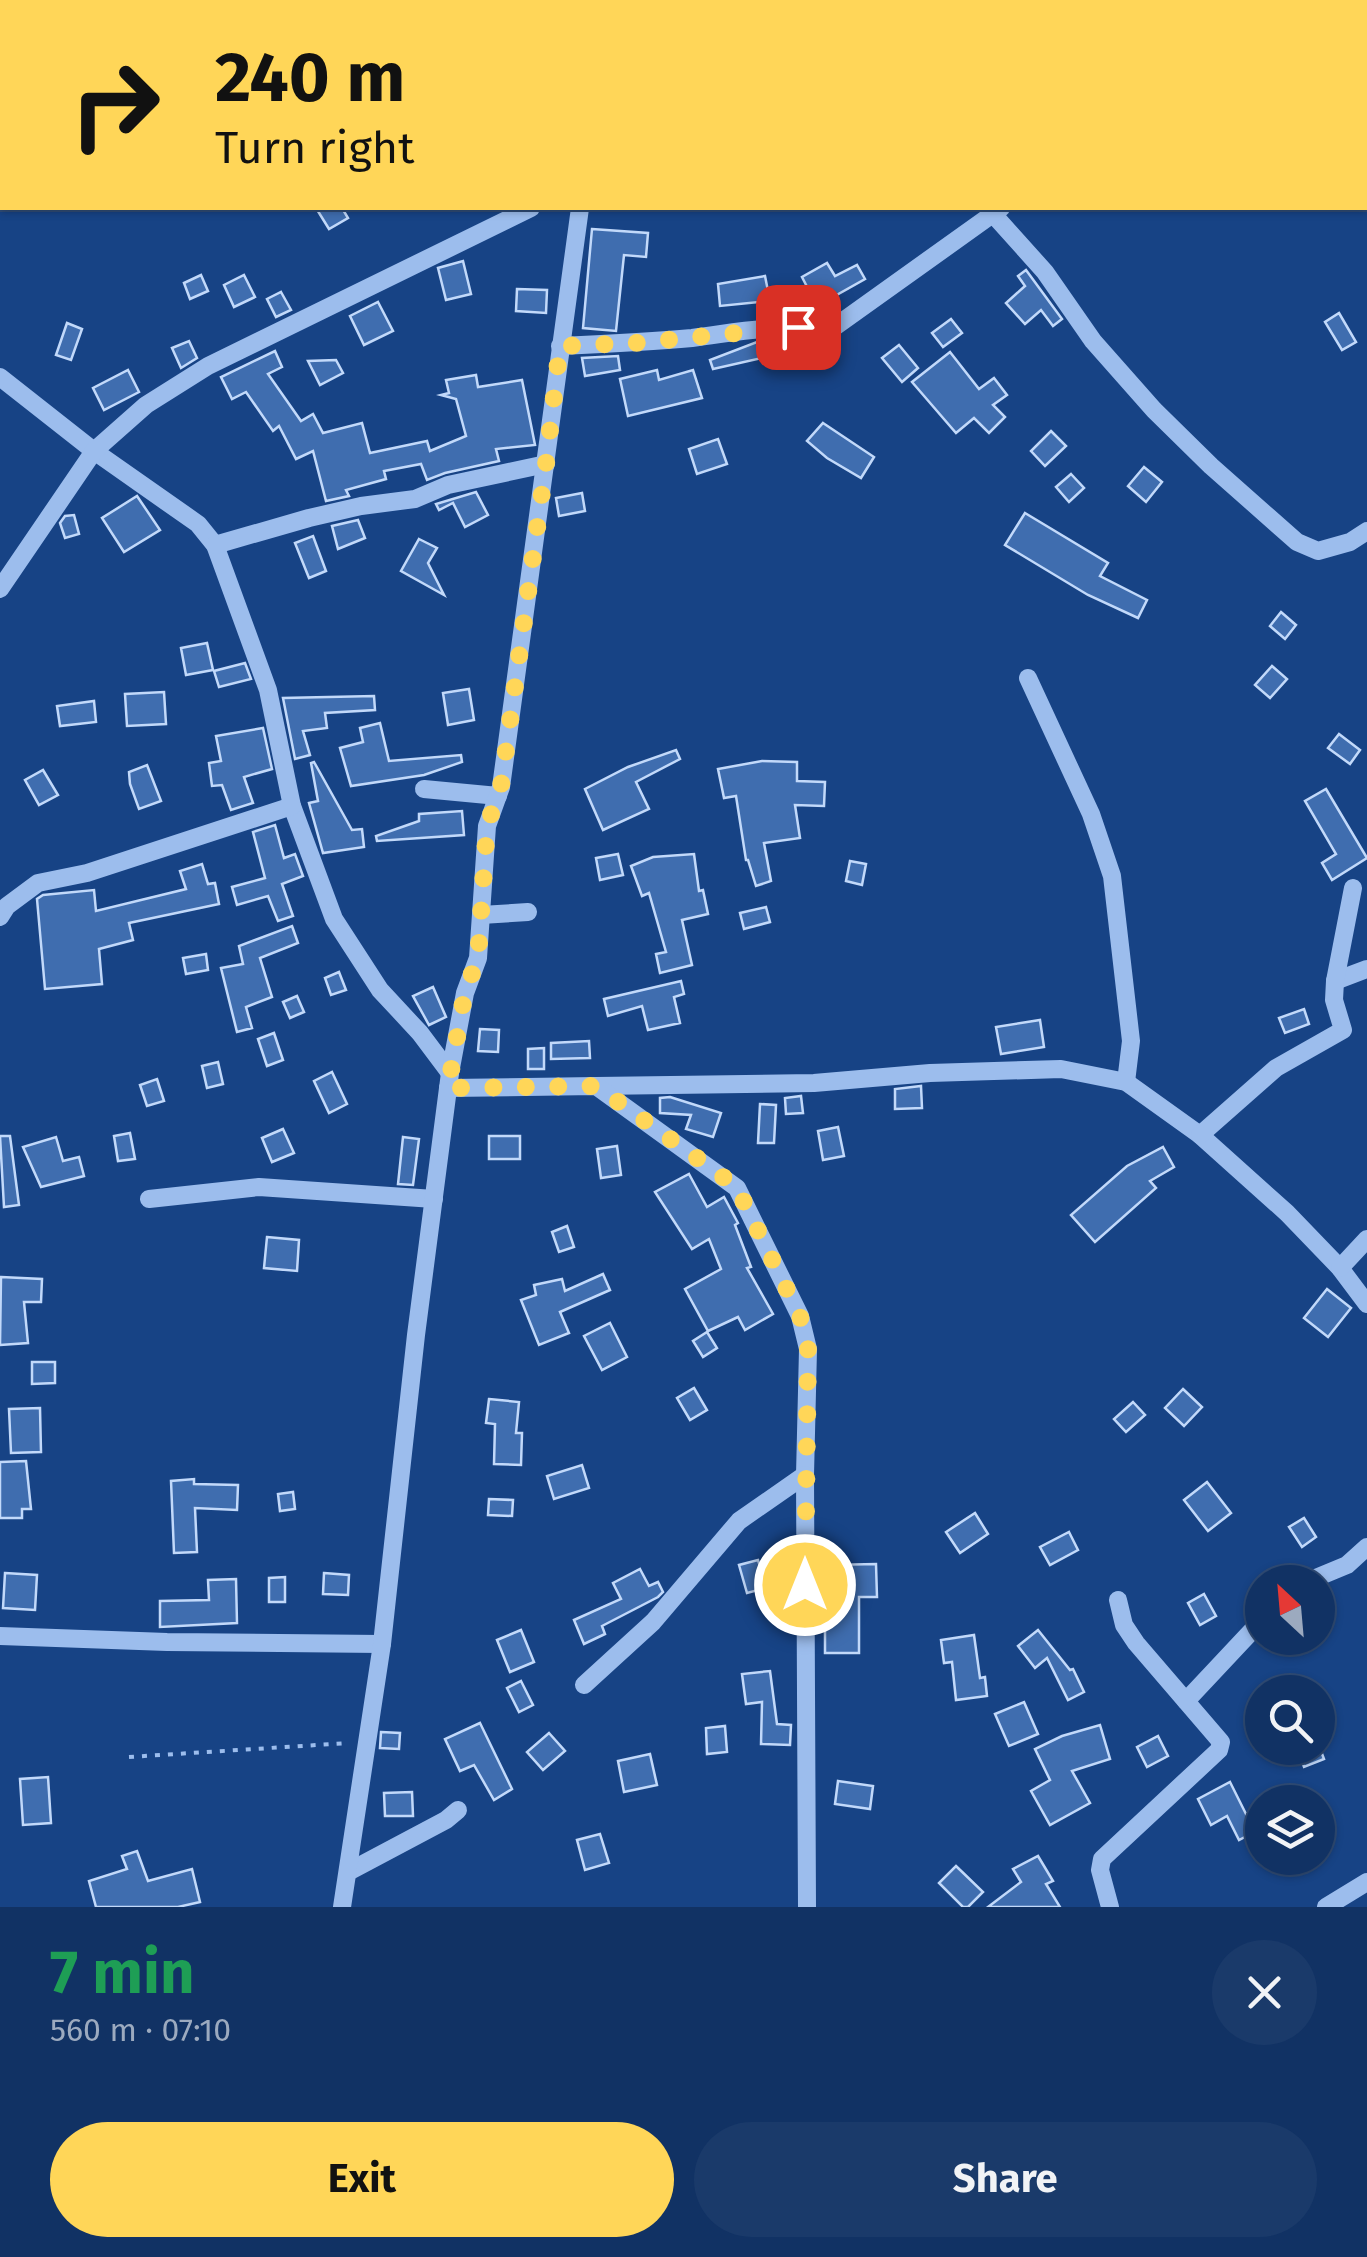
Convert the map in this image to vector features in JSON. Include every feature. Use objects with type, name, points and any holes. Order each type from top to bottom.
[{"type":"street","points":[[0,589],[94,451],[146,405],[208,366],[527,210]]},
{"type":"street","points":[[342,1907],[382,1644],[449,1081],[465,992],[478,958],[487,826],[498,796],[580,210]]},
{"type":"street","points":[[560,346],[635,343],[767,328],[798,327],[822,336],[997,211],[1093,341],[1154,410],[1297,542],[1318,551],[1350,542],[1367,531]]},
{"type":"street","points":[[0,377],[94,451],[198,524],[215,545],[268,690],[292,806],[334,918],[380,990],[420,1033],[449,1081]]},
{"type":"street","points":[[215,545],[344,510],[414,499],[448,485],[546,464]]},
{"type":"street","points":[[1028,678],[1091,814],[1112,876],[1131,1041],[1126,1082]]},
{"type":"street","points":[[424,788],[498,796]]},
{"type":"street","points":[[0,918],[6,906],[38,882],[88,873],[292,806]]},
{"type":"street","points":[[1200,1135],[1276,1068],[1343,1030],[1334,1000],[1335,981],[1353,888]]},
{"type":"street","points":[[481,915],[528,912]]},
{"type":"street","points":[[1335,981],[1367,969]]},
{"type":"street","points":[[449,1081],[596,1086],[814,1083],[930,1073],[1061,1069],[1126,1082],[1200,1135],[1287,1213],[1340,1268],[1367,1304]]},
{"type":"street","points":[[596,1086],[737,1188],[800,1316],[808,1349],[807,1907]]},
{"type":"street","points":[[149,1199],[259,1187],[434,1199]]},
{"type":"street","points":[[1340,1268],[1367,1238]]},
{"type":"street","points":[[584,1686],[654,1622],[739,1521],[805,1475]]},
{"type":"street","points":[[1335,1569],[1367,1548]]},
{"type":"street","points":[[1110,1907],[1100,1870],[1102,1859],[1219,1750],[1221,1742],[1136,1643],[1124,1625],[1118,1600]]},
{"type":"street","points":[[0,1636],[382,1644]]},
{"type":"street","points":[[1186,1701],[1245,1638]]},
{"type":"street","points":[[348,1872],[458,1810]]},
{"type":"street","points":[[1326,1907],[1367,1882]]},
{"type":"path","points":[[129,1757],[367,1741]]},
{"type":"building","points":[[317,210],[343,210],[348,218],[329,229]]},
{"type":"building","points":[[592,229],[648,233],[646,257],[624,255],[616,331],[583,328]]},
{"type":"building","points":[[463,261],[471,294],[446,300],[438,268]]},
{"type":"building","points":[[827,263],[835,276],[857,265],[865,279],[817,306],[802,277]]},
{"type":"building","points":[[1026,270],[1062,319],[1053,326],[1041,310],[1025,324],[1006,303],[1025,286],[1018,276]]},
{"type":"building","points":[[201,275],[208,291],[190,299],[184,283]]},
{"type":"building","points":[[244,275],[255,297],[234,307],[224,285]]},
{"type":"building","points":[[765,276],[770,301],[720,306],[718,284]]},
{"type":"building","points":[[517,289],[547,290],[546,313],[516,311]]},
{"type":"building","points":[[281,292],[291,310],[276,317],[267,299]]},
{"type":"building","points":[[378,302],[393,331],[364,345],[350,316]]},
{"type":"building","points":[[1339,313],[1356,342],[1342,350],[1325,322]]},
{"type":"building","points":[[951,319],[962,333],[943,347],[932,333]]},
{"type":"building","points":[[67,323],[82,329],[71,360],[56,355]]},
{"type":"building","points":[[189,341],[197,358],[181,368],[172,348]]},
{"type":"building","points":[[762,342],[766,357],[713,369],[710,360]]},
{"type":"building","points":[[899,345],[918,368],[902,382],[882,358]]},
{"type":"building","points":[[275,351],[282,367],[268,374],[301,421],[313,414],[323,433],[362,423],[370,453],[427,441],[430,451],[466,436],[456,399],[441,395],[449,393],[446,380],[476,375],[478,387],[522,380],[535,445],[496,449],[499,461],[427,480],[421,464],[384,471],[386,479],[346,490],[349,496],[326,501],[313,451],[296,459],[279,426],[273,431],[246,392],[232,399],[221,377]]},
{"type":"building","points":[[950,352],[979,389],[994,378],[1007,395],[993,405],[1005,417],[989,433],[974,418],[956,433],[912,382]]},
{"type":"building","points":[[618,356],[620,370],[585,376],[582,358]]},
{"type":"building","points":[[336,360],[343,373],[320,385],[308,361]]},
{"type":"building","points":[[128,370],[139,392],[104,410],[93,388]]},
{"type":"building","points":[[657,370],[659,380],[693,370],[702,398],[628,416],[620,379]]},
{"type":"building","points":[[823,423],[874,457],[861,478],[807,441]]},
{"type":"building","points":[[1051,431],[1066,446],[1045,466],[1031,451]]},
{"type":"building","points":[[718,439],[727,464],[697,474],[689,449]]},
{"type":"building","points":[[1144,467],[1162,482],[1146,502],[1128,486]]},
{"type":"building","points":[[1071,474],[1084,488],[1069,502],[1056,487]]},
{"type":"building","points":[[476,492],[488,515],[465,527],[453,503],[439,510],[436,504]]},
{"type":"building","points":[[582,493],[585,511],[559,516],[556,498]]},
{"type":"building","points":[[137,496],[160,530],[124,552],[102,518]]},
{"type":"building","points":[[1025,513],[1108,563],[1100,576],[1147,600],[1138,618],[1088,595],[1005,545]]},
{"type":"building","points":[[74,515],[79,534],[65,538],[60,523],[65,516]]},
{"type":"building","points":[[358,520],[365,538],[338,549],[332,526]]},
{"type":"building","points":[[313,536],[326,571],[309,578],[295,543]]},
{"type":"building","points":[[419,539],[437,548],[428,563],[444,595],[401,571]]},
{"type":"building","points":[[1281,612],[1296,625],[1285,639],[1270,626]]},
{"type":"building","points":[[207,643],[213,670],[186,675],[181,648]]},
{"type":"building","points":[[245,663],[251,679],[219,687],[214,671]]},
{"type":"building","points":[[1272,666],[1287,679],[1270,698],[1255,685]]},
{"type":"building","points":[[469,689],[474,720],[448,725],[443,693]]},
{"type":"building","points":[[164,692],[166,724],[127,726],[125,694]]},
{"type":"building","points":[[374,696],[375,710],[325,713],[327,728],[303,731],[310,755],[295,759],[283,698]]},
{"type":"building","points":[[94,701],[96,722],[60,726],[57,706]]},
{"type":"building","points":[[380,723],[389,761],[461,755],[462,762],[424,775],[351,786],[340,748],[363,742],[360,728]]},
{"type":"building","points":[[263,728],[272,769],[244,777],[253,803],[231,810],[222,785],[212,786],[209,763],[221,761],[216,736]]},
{"type":"building","points":[[1339,734],[1360,750],[1350,764],[1328,748]]},
{"type":"building","points":[[676,750],[680,759],[636,782],[649,809],[603,830],[585,789],[628,767]]},
{"type":"building","points":[[762,761],[797,762],[797,781],[825,782],[824,806],[795,805],[800,838],[764,843],[771,881],[756,886],[746,860],[736,796],[724,798],[718,769]]},
{"type":"building","points":[[314,762],[352,830],[362,829],[364,847],[323,853],[309,803],[318,801],[311,763]]},
{"type":"building","points":[[147,765],[161,801],[139,809],[129,772]]},
{"type":"building","points":[[43,770],[58,795],[39,805],[25,780]]},
{"type":"building","points":[[1326,789],[1367,858],[1332,880],[1322,863],[1336,854],[1305,801]]},
{"type":"building","points":[[462,811],[464,835],[377,841],[376,836],[419,821],[419,814]]},
{"type":"building","points":[[275,825],[284,858],[295,854],[303,876],[282,884],[293,916],[278,921],[268,896],[237,905],[232,887],[265,878],[253,832]]},
{"type":"building","points":[[618,854],[623,875],[600,880],[596,858]]},
{"type":"building","points":[[694,854],[699,891],[703,890],[708,914],[682,920],[692,965],[660,973],[656,954],[666,952],[649,893],[642,896],[631,866],[653,857]]},
{"type":"building","points":[[850,861],[866,864],[862,885],[846,881]]},
{"type":"building","points":[[202,864],[208,884],[215,883],[219,904],[129,923],[133,940],[99,949],[102,984],[45,989],[37,899],[43,895],[94,890],[96,911],[186,889],[180,871]]},
{"type":"building","points":[[766,907],[770,922],[744,929],[740,913]]},
{"type":"building","points":[[292,926],[298,943],[260,958],[272,997],[246,1007],[252,1028],[237,1032],[221,968],[243,964],[239,946]]},
{"type":"building","points":[[206,954],[208,970],[186,974],[183,958]]},
{"type":"building","points":[[339,972],[346,990],[331,995],[325,978]]},
{"type":"building","points":[[681,981],[684,994],[674,997],[680,1023],[648,1030],[642,1006],[608,1016],[604,999]]},
{"type":"building","points":[[433,987],[446,1017],[429,1025],[413,996]]},
{"type":"building","points":[[297,996],[304,1012],[290,1018],[283,1002]]},
{"type":"building","points":[[1304,1009],[1309,1024],[1285,1033],[1279,1018]]},
{"type":"building","points":[[1040,1020],[1044,1047],[1001,1054],[996,1027]]},
{"type":"building","points":[[480,1029],[499,1030],[498,1052],[478,1051]]},
{"type":"building","points":[[274,1033],[283,1060],[267,1066],[258,1039]]},
{"type":"building","points":[[589,1041],[590,1058],[551,1059],[551,1043]]},
{"type":"building","points":[[544,1048],[544,1069],[528,1069],[528,1049]]},
{"type":"building","points":[[218,1062],[223,1084],[207,1088],[202,1066]]},
{"type":"building","points":[[332,1072],[347,1104],[329,1113],[314,1081]]},
{"type":"building","points":[[157,1079],[164,1101],[147,1106],[140,1085]]},
{"type":"building","points":[[921,1086],[922,1108],[895,1109],[895,1089]]},
{"type":"building","points":[[801,1096],[803,1113],[786,1114],[785,1098]]},
{"type":"building","points":[[670,1097],[721,1113],[713,1137],[686,1129],[691,1115],[660,1113],[660,1098]]},
{"type":"building","points":[[760,1104],[776,1105],[774,1143],[758,1143]]},
{"type":"building","points":[[838,1127],[844,1156],[823,1160],[818,1131]]},
{"type":"building","points":[[283,1129],[294,1153],[272,1162],[262,1138]]},
{"type":"building","points":[[130,1133],[135,1159],[118,1161],[114,1136]]},
{"type":"building","points":[[0,1136],[10,1136],[19,1205],[4,1207]]},
{"type":"building","points":[[489,1136],[520,1136],[520,1159],[489,1159]]},
{"type":"building","points":[[56,1137],[63,1161],[79,1157],[84,1176],[41,1187],[23,1147]]},
{"type":"building","points":[[403,1137],[419,1139],[413,1185],[398,1184]]},
{"type":"building","points":[[617,1146],[621,1175],[601,1178],[597,1149]]},
{"type":"building","points":[[1163,1147],[1174,1167],[1150,1181],[1156,1188],[1095,1242],[1071,1215],[1127,1166]]},
{"type":"building","points":[[689,1174],[707,1207],[724,1197],[738,1223],[735,1225],[751,1267],[747,1268],[773,1314],[745,1330],[738,1317],[708,1331],[685,1289],[721,1269],[709,1239],[692,1249],[655,1192]]},
{"type":"building","points":[[567,1226],[574,1247],[559,1252],[552,1232]]},
{"type":"building","points":[[267,1237],[299,1240],[297,1271],[264,1268]]},
{"type":"building","points":[[603,1274],[610,1290],[560,1312],[569,1333],[539,1345],[521,1300],[536,1295],[534,1285],[562,1279],[565,1291]]},
{"type":"building","points":[[1,1277],[42,1279],[41,1302],[24,1302],[28,1343],[0,1345]]},
{"type":"building","points":[[1327,1289],[1351,1308],[1328,1337],[1304,1318]]},
{"type":"building","points":[[610,1323],[627,1357],[602,1370],[584,1336]]},
{"type":"building","points":[[707,1332],[717,1348],[703,1357],[693,1341]]},
{"type":"building","points":[[32,1362],[55,1362],[55,1383],[32,1384]]},
{"type":"building","points":[[694,1388],[707,1410],[690,1420],[677,1398]]},
{"type":"building","points":[[1183,1389],[1202,1407],[1184,1426],[1165,1408]]},
{"type":"building","points":[[489,1399],[519,1402],[516,1433],[522,1433],[521,1465],[494,1464],[495,1424],[486,1423]]},
{"type":"building","points":[[1133,1402],[1145,1415],[1126,1432],[1114,1419]]},
{"type":"building","points":[[40,1408],[41,1452],[11,1453],[9,1409]]},
{"type":"building","points":[[26,1461],[31,1509],[22,1509],[22,1518],[0,1518],[0,1462]]},
{"type":"building","points":[[582,1465],[589,1488],[554,1499],[547,1476]]},
{"type":"building","points":[[194,1479],[194,1484],[238,1485],[237,1510],[195,1508],[197,1552],[174,1553],[171,1481]]},
{"type":"building","points":[[1207,1482],[1231,1513],[1208,1531],[1184,1500]]},
{"type":"building","points":[[293,1492],[295,1509],[280,1511],[278,1494]]},
{"type":"building","points":[[489,1499],[513,1500],[512,1516],[488,1515]]},
{"type":"building","points":[[975,1513],[988,1534],[960,1553],[946,1532]]},
{"type":"building","points":[[1304,1518],[1316,1537],[1302,1547],[1289,1527]]},
{"type":"building","points":[[1069,1532],[1078,1550],[1050,1565],[1040,1547]]},
{"type":"building","points":[[758,1560],[766,1588],[747,1593],[739,1565]]},
{"type":"building","points":[[876,1564],[877,1597],[859,1597],[859,1653],[825,1653],[825,1620],[831,1620],[830,1565]]},
{"type":"building","points":[[640,1569],[649,1586],[658,1582],[663,1592],[602,1626],[605,1634],[584,1644],[574,1620],[621,1599],[613,1583]]},
{"type":"building","points":[[5,1573],[37,1575],[35,1610],[3,1608]]},
{"type":"building","points":[[324,1573],[349,1575],[348,1595],[323,1594]]},
{"type":"building","points":[[285,1577],[285,1602],[269,1602],[269,1578]]},
{"type":"building","points":[[236,1579],[237,1623],[160,1627],[160,1601],[209,1600],[208,1580]]},
{"type":"building","points":[[1204,1594],[1216,1616],[1200,1625],[1188,1603]]},
{"type":"building","points":[[521,1630],[534,1662],[510,1672],[497,1640]]},
{"type":"building","points":[[1038,1630],[1073,1669],[1084,1692],[1068,1700],[1047,1658],[1035,1668],[1018,1646]]},
{"type":"building","points":[[974,1635],[980,1678],[985,1677],[987,1696],[956,1700],[952,1662],[944,1663],[941,1640]]},
{"type":"building","points":[[770,1671],[777,1724],[791,1725],[790,1745],[761,1744],[762,1702],[746,1704],[742,1674]]},
{"type":"building","points":[[521,1681],[533,1705],[519,1712],[507,1688]]},
{"type":"building","points":[[1024,1702],[1038,1734],[1009,1746],[995,1714]]},
{"type":"building","points":[[480,1723],[512,1789],[494,1800],[474,1765],[460,1771],[445,1739]]},
{"type":"building","points":[[1100,1725],[1110,1759],[1072,1771],[1090,1803],[1050,1825],[1031,1791],[1050,1780],[1035,1749]]},
{"type":"building","points":[[725,1726],[727,1752],[707,1754],[706,1728]]},
{"type":"building","points":[[381,1732],[400,1733],[399,1749],[380,1748]]},
{"type":"building","points":[[549,1733],[565,1751],[543,1770],[527,1752]]},
{"type":"building","points":[[1158,1736],[1168,1756],[1147,1767],[1137,1747]]},
{"type":"building","points":[[650,1754],[657,1785],[624,1792],[618,1761]]},
{"type":"building","points":[[48,1777],[51,1823],[23,1825],[20,1779]]},
{"type":"building","points":[[838,1781],[873,1786],[870,1809],[835,1804]]},
{"type":"building","points":[[1230,1782],[1245,1812],[1245,1837],[1239,1840],[1227,1816],[1211,1825],[1198,1799]]},
{"type":"building","points":[[412,1792],[413,1816],[385,1816],[384,1793]]},
{"type":"building","points":[[600,1834],[609,1863],[585,1870],[577,1840]]},
{"type":"building","points":[[137,1851],[148,1881],[192,1869],[200,1902],[178,1907],[96,1907],[89,1881],[127,1869],[122,1856]]},
{"type":"building","points":[[1038,1856],[1053,1881],[1046,1884],[1060,1907],[988,1907],[1021,1882],[1013,1869]]},
{"type":"building","points":[[956,1866],[983,1892],[968,1907],[963,1907],[939,1883]]},
{"type":"route","points":[[798,327],[560,346],[501,786],[487,826],[478,958],[465,992],[448,1088],[596,1086],[737,1188],[800,1316],[808,1349],[805,1585]]}]
